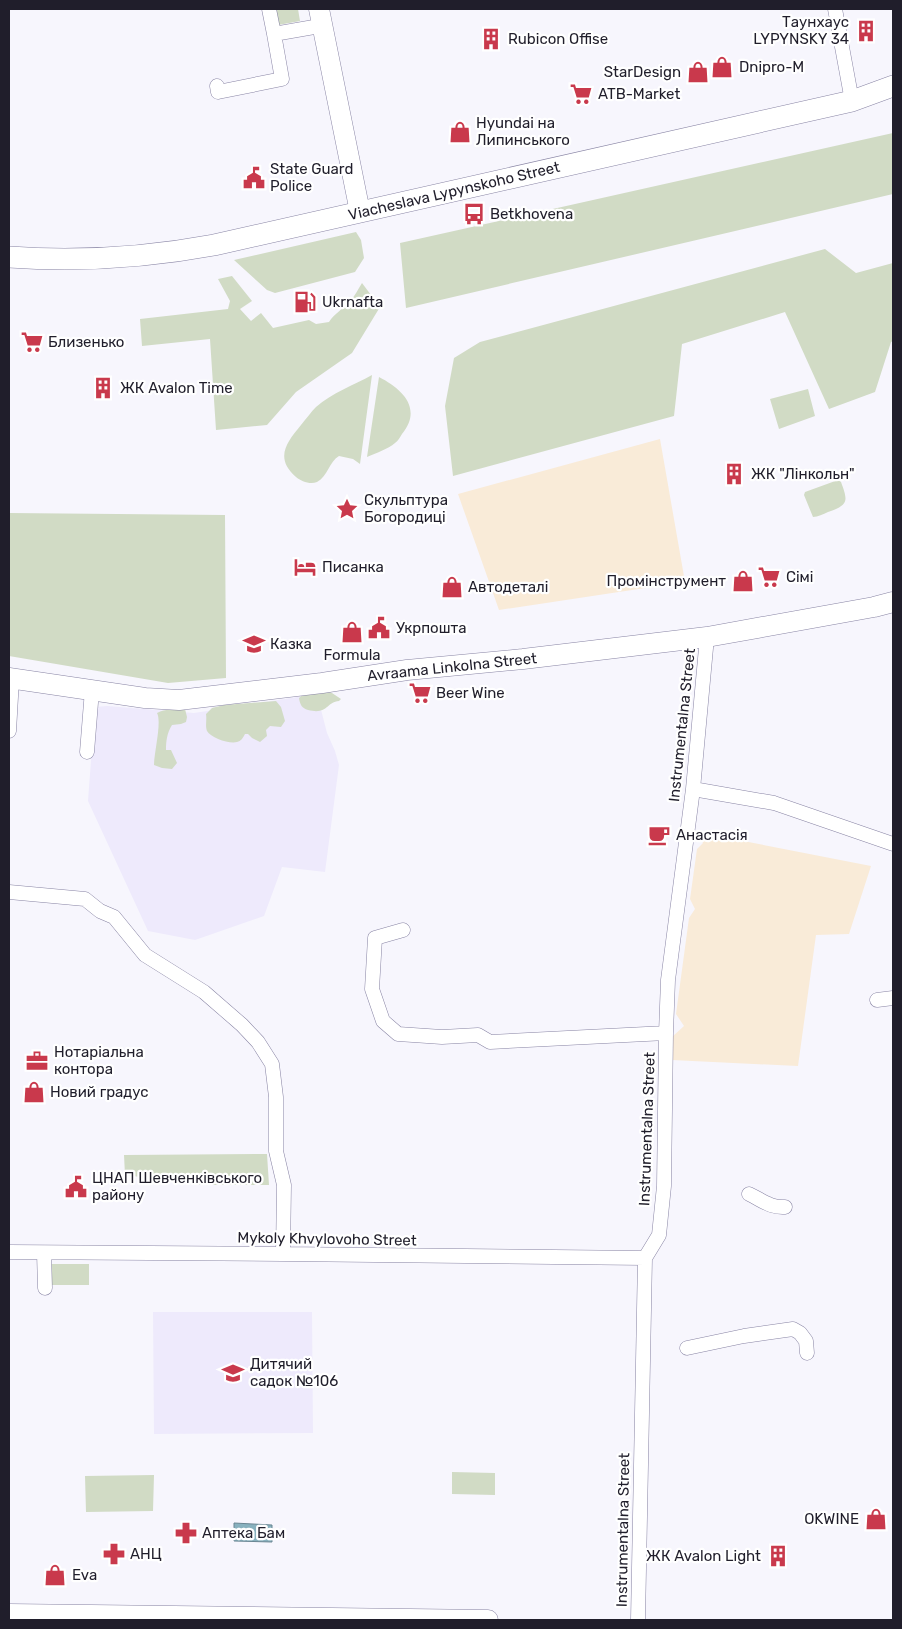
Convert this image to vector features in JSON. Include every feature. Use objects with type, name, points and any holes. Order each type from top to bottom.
[{"type":"main road","name":"Viacheslava Lypynskoho Street","points":[[9,257],[55,260],[143,257],[214,246],[852,100],[893,86]]},
{"type":"street","points":[[265,89],[283,86],[269,9]]},
{"type":"street","points":[[835,9],[848,56],[852,100]]},
{"type":"street","points":[[274,34],[316,18],[360,212]]},
{"type":"street","points":[[217,86],[218,92],[244,84],[282,79]]},
{"type":"street","name":"Avraama Linkolna Street","points":[[10,679],[145,698],[179,700],[314,684],[407,670],[523,659],[707,637],[893,602]]},
{"type":"street","name":"Instrumentalna Street","points":[[638,1620],[645,1258],[659,1235],[664,1186],[668,980],[693,790],[707,637]]},
{"type":"street","points":[[9,731],[10,679]]},
{"type":"street","points":[[87,752],[92,690]]},
{"type":"street","points":[[693,790],[774,803],[893,844]]},
{"type":"street","points":[[9,892],[85,899],[100,911],[114,917],[145,954],[204,992],[242,1025],[258,1042],[272,1064],[276,1097],[276,1151],[284,1185],[282,1254]]},
{"type":"street","points":[[403,930],[374,938],[372,988],[383,1021],[398,1034],[442,1037],[478,1036],[490,1042],[666,1033]]},
{"type":"street","points":[[877,1000],[893,998]]},
{"type":"street","points":[[749,1194],[765,1204],[785,1207]]},
{"type":"street","name":"Mykoly Khvylovoho Street","points":[[9,1252],[645,1258]]},
{"type":"street","points":[[44,1253],[45,1288]]},
{"type":"street","points":[[687,1348],[744,1336],[793,1329],[806,1340],[808,1353]]},
{"type":"street","points":[[9,1614],[488,1620]]},
{"type":"shaded area","points":[[660,439],[685,582],[499,610],[458,494]]},
{"type":"shaded area","points":[[317,694],[327,733],[339,765],[325,872],[282,867],[264,916],[195,940],[148,931],[88,801],[95,707],[107,706],[194,713]]},
{"type":"shaded area","points":[[697,832],[871,866],[849,934],[816,935],[798,1066],[672,1060],[672,1037],[684,1026],[676,1014],[689,918],[695,909],[690,899],[697,849],[703,843]]},
{"type":"shaded area","name":"Дитячий садок №106","points":[[153,1312],[312,1312],[313,1433],[154,1434]]},
{"type":"green space","points":[[274,9],[298,9],[300,21],[278,25]]},
{"type":"green space","points":[[893,133],[893,194],[406,308],[400,243]]},
{"type":"green space","points":[[356,232],[361,240],[364,258],[355,272],[275,293],[267,290],[234,260]]},
{"type":"green space","points":[[825,249],[856,273],[893,263],[893,341],[891,342],[875,392],[829,409],[785,312],[682,344],[674,416],[453,476],[445,406],[454,358],[480,342]]},
{"type":"green space","points":[[232,276],[252,301],[240,309],[251,321],[261,313],[273,328],[309,320],[316,324],[329,322],[348,304],[362,283],[380,307],[352,353],[296,392],[267,425],[216,430],[210,339],[142,346],[140,319],[228,309],[230,301],[218,279]]},
{"type":"green space","points":[[372,375],[360,464],[353,459],[339,456],[317,482],[311,483],[300,480],[289,470],[286,463],[284,457],[287,444],[314,409],[322,402]]},
{"type":"green space","points":[[379,377],[402,393],[410,408],[410,416],[408,425],[396,442],[367,457]]},
{"type":"green space","points":[[808,389],[815,416],[779,429],[770,399]]},
{"type":"green space","points":[[838,480],[841,482],[845,494],[845,502],[840,507],[813,517],[804,495],[805,492]]},
{"type":"green space","points":[[9,513],[225,515],[226,678],[168,683],[9,656]]},
{"type":"green space","points":[[326,691],[341,699],[319,711],[308,710],[301,704],[299,698],[304,694]]},
{"type":"green space","points":[[276,701],[281,707],[285,721],[281,727],[270,726],[266,730],[267,736],[260,742],[248,734],[245,734],[237,742],[225,741],[212,736],[207,731],[206,714],[212,708],[224,705]]},
{"type":"green space","points":[[182,707],[185,709],[186,722],[172,725],[166,743],[166,750],[171,750],[177,763],[172,769],[154,765],[158,730],[157,713]]},
{"type":"green space","points":[[267,1154],[269,1185],[202,1185],[125,1175],[124,1155]]},
{"type":"green space","points":[[50,1264],[89,1264],[89,1285],[50,1285]]},
{"type":"green space","points":[[452,1472],[495,1473],[495,1495],[452,1494]]},
{"type":"green space","points":[[154,1475],[153,1511],[86,1512],[85,1476]]},
{"type":"water","points":[[234,1523],[272,1525],[272,1542],[234,1541]]},
{"type":"place","name":"Таунхаус LYPYNSKY 34","points":[[866,31]]},
{"type":"place","name":"Rubicon Offise","points":[[491,39]]},
{"type":"place","name":"Dnipro-M","points":[[722,67]]},
{"type":"place","name":"StarDesign","points":[[698,72]]},
{"type":"place","name":"ATB-Market","points":[[581,94]]},
{"type":"place","name":"Hyundai на Липинського","points":[[460,132]]},
{"type":"place","name":"State Guard Police","points":[[254,178]]},
{"type":"place","name":"Betkhovena","points":[[474,214]]},
{"type":"place","name":"Ukrnafta","points":[[305,302]]},
{"type":"place","name":"Близенько","points":[[32,342]]},
{"type":"place","name":"ЖК Avalon Time","points":[[103,388]]},
{"type":"place","name":"ЖК \"Лінкольн\"","points":[[734,474]]},
{"type":"place","name":"Скульптура Богородиці","points":[[347,509]]},
{"type":"place","name":"Писанка","points":[[305,567]]},
{"type":"place","name":"Сімі","points":[[769,577]]},
{"type":"place","name":"Промінструмент","points":[[743,581]]},
{"type":"place","name":"Автодеталі","points":[[452,587]]},
{"type":"place","name":"Укрпошта","points":[[379,628]]},
{"type":"place","name":"Formula","points":[[352,632]]},
{"type":"place","name":"Казка","points":[[254,644]]},
{"type":"place","name":"Beer Wine","points":[[420,693]]},
{"type":"place","name":"Анастасія","points":[[659,835]]},
{"type":"place","name":"Нотаріальна контора","points":[[37,1061]]},
{"type":"place","name":"Новий градус","points":[[34,1092]]},
{"type":"place","name":"ЦНАП Шевченківського району","points":[[76,1187]]},
{"type":"place","name":"Дитячий садок №106","points":[[233,1373]]},
{"type":"place","name":"OKWINE","points":[[876,1519]]},
{"type":"place","name":"Аптека Бам","points":[[186,1533]]},
{"type":"place","name":"АНЦ","points":[[114,1554]]},
{"type":"place","name":"ЖК Avalon Light","points":[[778,1556]]},
{"type":"place","name":"Eva","points":[[55,1575]]}]
